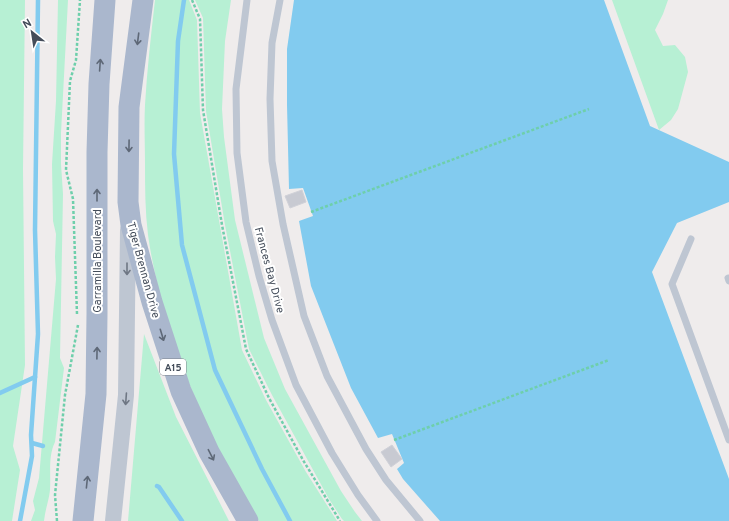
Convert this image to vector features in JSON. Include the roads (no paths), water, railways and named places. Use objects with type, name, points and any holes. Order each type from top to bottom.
[{"type":"main road","name":"Garramilla Boulevard","points":[[83,521],[96,394],[97,152],[99,84],[105,0]]},
{"type":"main road","name":"Tiger Brennan Drive","points":[[143,0],[129,107],[128,202],[133,232],[142,268],[181,391],[209,452],[248,521]]},
{"type":"street","points":[[113,521],[126,396],[128,202]]},
{"type":"lane","name":"Frances Bay Drive","points":[[247,0],[236,89],[237,153],[246,222],[259,276],[272,320],[296,385],[332,453],[358,495],[377,521]]},
{"type":"lane","points":[[280,0],[272,44],[270,99],[272,161],[283,224],[304,316],[327,376],[366,449],[386,480],[420,521]]},
{"type":"lane","points":[[691,239],[672,284],[729,440]]},
{"type":"water","points":[[294,0],[604,0],[650,126],[729,162],[729,202],[677,223],[652,272],[729,479],[729,521],[440,521],[403,479],[397,469],[404,463],[392,434],[378,438],[351,388],[311,286],[299,221],[313,216],[303,188],[289,189],[287,49]]},
{"type":"waterway","points":[[20,521],[32,456],[31,435],[38,334],[35,230],[38,0]]},
{"type":"waterway","points":[[184,0],[178,41],[174,154],[182,245],[215,370],[262,469],[290,521]]},
{"type":"waterway","points":[[0,393],[35,377]]},
{"type":"waterway","points":[[32,443],[43,446]]},
{"type":"waterway","points":[[157,486],[182,521]]}]
